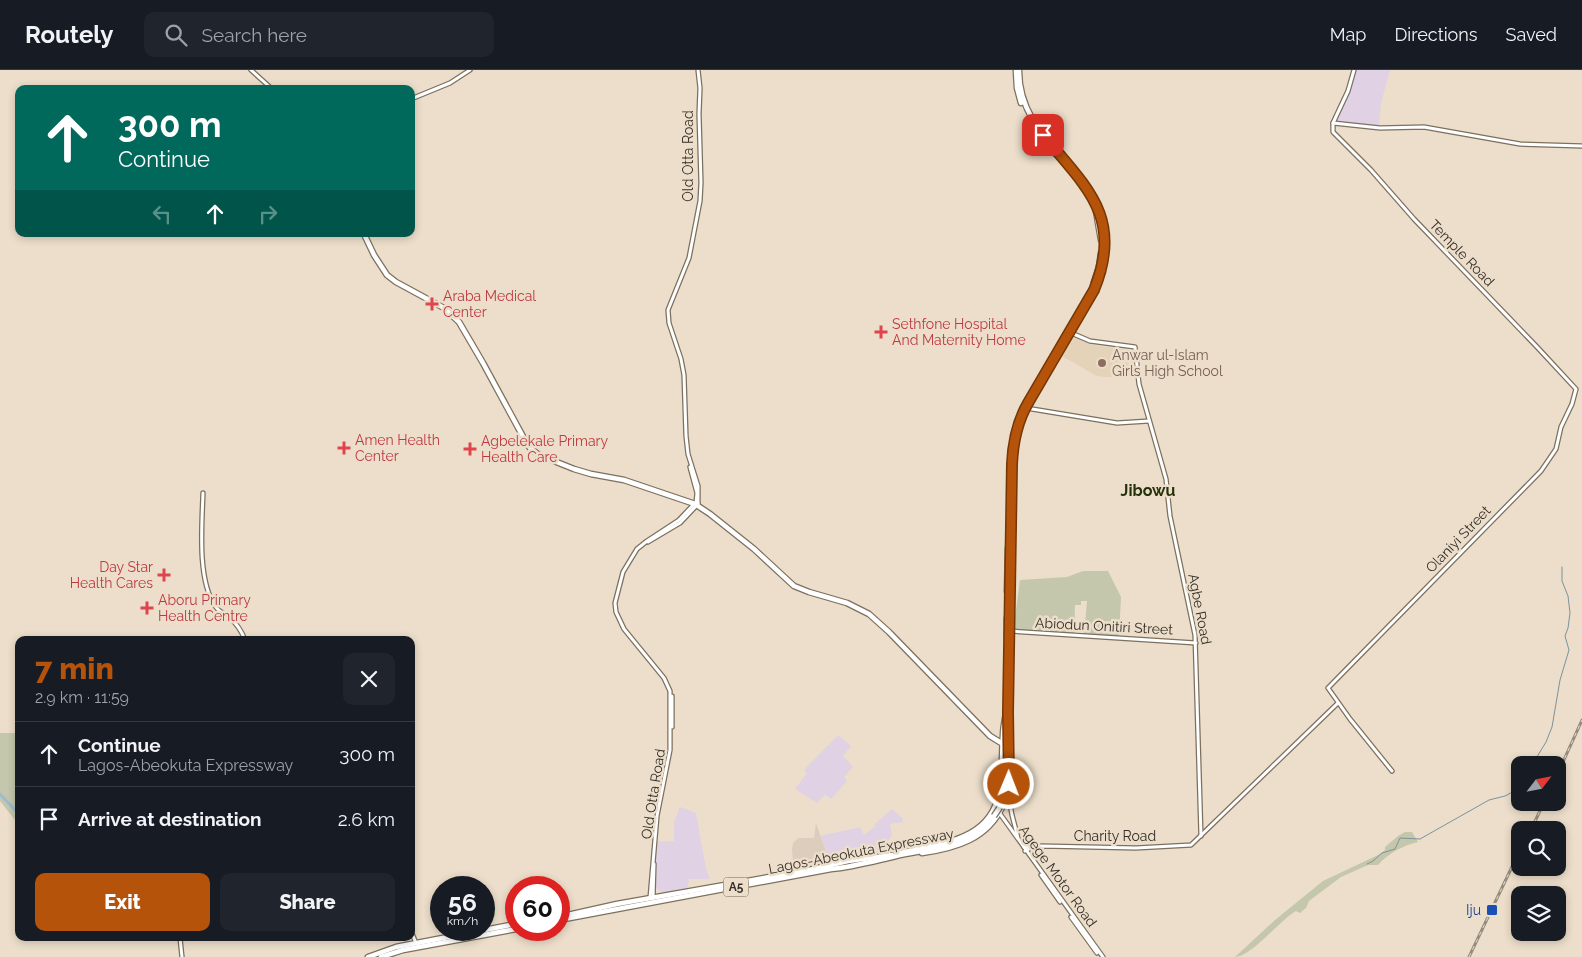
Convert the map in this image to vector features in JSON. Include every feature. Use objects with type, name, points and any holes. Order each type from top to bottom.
[{"type":"main road","points":[[996,811],[1003,794],[1005,779],[1010,631],[1012,454],[1017,428],[1025,407],[1094,290],[1099,277],[1104,245],[1102,221],[1094,199],[1084,183],[1037,128],[1026,109],[1019,85],[1018,70]]},
{"type":"main road","points":[[996,811],[1008,789],[1010,766],[1007,712],[1009,459],[1011,443],[1025,402],[1092,286],[1099,267],[1101,239],[1096,210],[1089,195],[1040,137],[1025,114],[1017,88],[1018,70]]},
{"type":"main road","points":[[367,237],[389,274],[405,286],[427,295],[445,306],[462,324],[531,448],[540,454],[586,471],[614,477],[696,504],[754,549],[787,580],[800,589],[852,605],[875,619],[990,736],[1003,744]]},
{"type":"main road","points":[[996,811],[1001,786],[1007,712]]},
{"type":"main road","name":"Lagos-Abeokuta Expressway","points":[[570,917],[831,869],[858,866],[961,840],[981,828],[996,811]]},
{"type":"main road","name":"Lagos-Abeokuta Expressway","points":[[570,916],[617,904],[809,870],[848,861],[896,855]]},
{"type":"main road","points":[[368,957],[416,943],[505,926]]},
{"type":"main road","points":[[381,957],[400,948],[505,931]]},
{"type":"street","points":[[249,70],[266,85]]},
{"type":"street","points":[[415,96],[451,81],[469,70]]},
{"type":"street","name":"Old Otta Road","points":[[651,899],[658,816],[671,754],[672,690],[667,678],[627,631],[619,616],[617,603],[627,570],[639,550],[645,544],[687,517],[696,504],[698,490],[684,438],[684,405],[680,364],[670,335],[667,306],[687,258],[698,200],[700,178],[697,70]]},
{"type":"street","points":[[1354,70],[1348,91],[1333,124],[1380,128],[1424,127],[1520,144],[1582,146]]},
{"type":"street","name":"Temple Road","points":[[1333,124],[1333,132],[1371,170],[1414,219],[1576,389]]},
{"type":"street","name":"Agbe Road","points":[[1069,332],[1090,341],[1135,347],[1139,384],[1166,479],[1165,483],[1196,643],[1201,838]]},
{"type":"street","name":"Olaniyi Street","points":[[1338,703],[1328,688],[1541,470],[1556,449],[1561,427],[1572,404],[1576,389]]},
{"type":"street","points":[[1025,407],[1117,423],[1149,421]]},
{"type":"street","points":[[203,493],[203,569],[214,606],[239,627],[243,636]]},
{"type":"street","name":"Old Otta Road","points":[[651,899],[652,870],[660,796],[669,754],[670,688],[650,658],[624,629],[616,612],[615,603],[624,572],[637,550],[647,541],[680,520],[696,504]]},
{"type":"street","name":"Abiodun Onitiri Street","points":[[1010,631],[1196,643]]},
{"type":"street","points":[[1201,838],[1338,703],[1392,771]]},
{"type":"street","points":[[1008,789],[1019,841]]},
{"type":"street","name":"Agege Motor Road","points":[[996,811],[1026,852]]},
{"type":"street","name":"Agege Motor Road","points":[[1006,824],[1102,957]]},
{"type":"street","name":"Charity Road","points":[[1023,846],[1033,848],[1175,849],[1189,847],[1201,838]]},
{"type":"street","points":[[1026,852],[1033,848]]},
{"type":"street","points":[[180,941],[182,957]]},
{"type":"shaded area","points":[[1356,70],[1390,70],[1381,103],[1379,126],[1335,122],[1349,93]]},
{"type":"shaded area","name":"Anwar ul-Islam Girls High School","points":[[1071,334],[1093,345],[1129,350],[1128,377],[1097,376],[1060,355]]},
{"type":"shaded area","points":[[838,735],[851,746],[843,756],[853,767],[844,777],[847,781],[831,799],[825,794],[817,803],[795,789],[807,773],[804,770]]},
{"type":"shaded area","points":[[680,807],[696,813],[706,869],[710,879],[689,879],[687,892],[665,894],[650,884],[652,842],[674,841],[674,822]]},
{"type":"shaded area","points":[[892,809],[903,819],[903,822],[890,824],[892,835],[884,847],[884,855],[870,854],[852,857],[830,864],[821,836],[860,827],[864,835],[876,826],[875,824]]},
{"type":"shaded area","points":[[816,823],[830,864],[798,871],[789,869],[793,861],[793,843],[798,838],[814,838]]},
{"type":"green space","points":[[1083,571],[1108,571],[1121,597],[1119,637],[1084,636],[1087,601],[1081,601],[1081,605],[1075,605],[1074,635],[1013,633],[1020,580],[1067,577]]},
{"type":"green space","points":[[0,733],[15,733],[15,820],[0,801]]},
{"type":"green space","points":[[1405,832],[1412,832],[1418,842],[1396,850],[1378,865],[1368,865],[1341,877],[1309,901],[1306,908],[1300,913],[1296,911],[1257,945],[1242,955],[1235,957],[1275,920],[1323,881],[1380,854],[1385,850],[1385,847]]},
{"type":"waterway","points":[[1537,756],[1552,727],[1560,680],[1569,650],[1565,636],[1570,613],[1568,596],[1562,581],[1562,567]]},
{"type":"waterway","points":[[1367,864],[1382,853],[1395,849],[1400,838],[1420,839],[1489,800],[1511,793]]},
{"type":"waterway","points":[[0,794],[15,810]]},
{"type":"railway","points":[[1566,756],[1582,720]]},
{"type":"railway","points":[[1535,821],[1540,811]]},
{"type":"railway","points":[[1469,957],[1511,869]]},
{"type":"place","name":"Araba Medical Center","points":[[432,304]]},
{"type":"place","name":"Sethfone Hospital And Maternity Home","points":[[881,332]]},
{"type":"place","name":"Anwar ul-Islam Girls High School","points":[[1102,363]]},
{"type":"place","name":"Amen Health Center","points":[[344,448]]},
{"type":"place","name":"Agbelekale Primary Health Care","points":[[470,449]]},
{"type":"place","name":"Day Star Health Cares","points":[[164,575]]},
{"type":"place","name":"Aboru Primary Health Centre","points":[[147,608]]},
{"type":"place","name":"Iju","points":[[1492,910]]},
{"type":"district","name":"Jibowu","points":[[1148,490]]},
{"type":"route","points":[[1009,784],[1010,736],[1008,712],[1012,454],[1014,442],[1020,418],[1052,359],[1094,290],[1104,253],[1103,226],[1094,199],[1084,183],[1043,135]]}]
